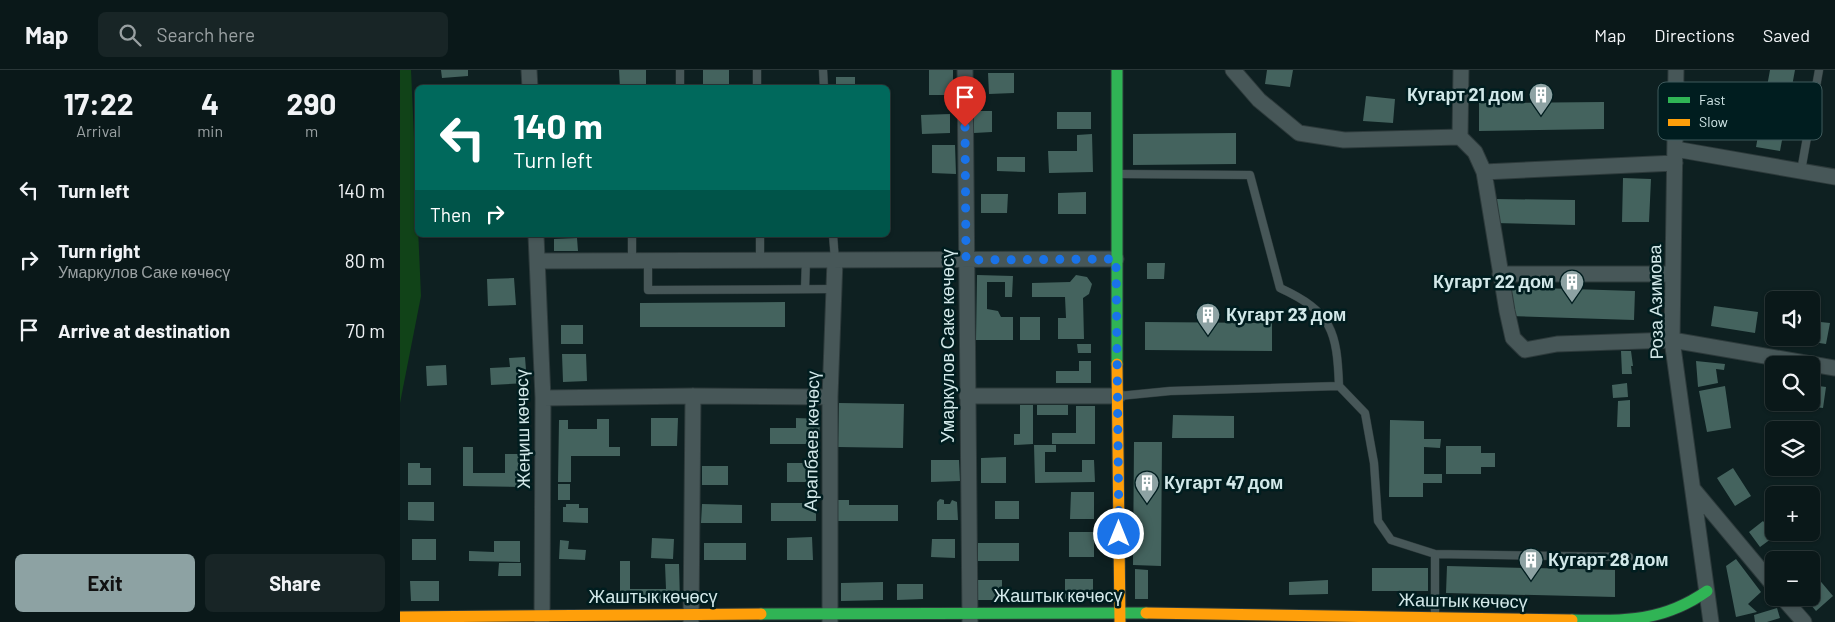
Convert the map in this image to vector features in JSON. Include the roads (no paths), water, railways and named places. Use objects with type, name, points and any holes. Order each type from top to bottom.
[{"type":"street","points":[[529,70],[530,85]]},
{"type":"street","name":"Умаркулов Саке көчөсү","points":[[965,70],[970,618]]},
{"type":"street","points":[[1117,70],[1116,259],[1120,618]]},
{"type":"street","points":[[1233,70],[1259,100],[1299,133],[1344,140],[1460,136]]},
{"type":"street","points":[[1461,70],[1460,136],[1475,152],[1484,172],[1489,192],[1500,274],[1513,338],[1525,350],[1557,344],[1672,340],[1835,368]]},
{"type":"street","name":"Роза Азимова","points":[[1675,140],[1672,340],[1711,622]]},
{"type":"street","points":[[1484,172],[1675,156],[1835,177]]},
{"type":"street","name":"Жеңиш көчөсү","points":[[536,237],[542,398],[542,618]]},
{"type":"street","points":[[537,261],[1116,259]]},
{"type":"street","name":"Арапбаев көчөсү","points":[[830,618],[830,397],[835,260]]},
{"type":"street","points":[[1500,274],[1673,274]]},
{"type":"street","points":[[691,618],[693,396]]},
{"type":"street","points":[[967,396],[1118,396]]},
{"type":"street","points":[[542,398],[830,397]]},
{"type":"street","points":[[1693,488],[1765,575]]},
{"type":"street","name":"Жаштык көчөсү","points":[[400,617],[1435,618],[1624,621],[1668,617],[1692,604],[1707,591]]},
{"type":"street","points":[[1791,606],[1804,622]]},
{"type":"lane","points":[[680,70],[680,85]]},
{"type":"lane","points":[[756,70],[757,85]]},
{"type":"lane","points":[[823,70],[824,85]]},
{"type":"lane","points":[[1800,171],[1806,140]]},
{"type":"lane","points":[[1117,174],[1250,175],[1280,288],[1301,297],[1324,316],[1338,350],[1339,386],[1365,413],[1374,463],[1378,520],[1391,540],[1435,554],[1629,557]]},
{"type":"lane","points":[[632,237],[632,260]]},
{"type":"lane","points":[[760,237],[760,260]]},
{"type":"lane","points":[[833,237],[835,260]]},
{"type":"lane","points":[[648,260],[648,290],[834,289]]},
{"type":"lane","points":[[805,289],[806,260]]},
{"type":"lane","points":[[1118,396],[1170,391],[1339,386]]},
{"type":"lane","points":[[1435,554],[1435,618]]},
{"type":"place","name":"Кугарт 21 дом","points":[[1541,116]]},
{"type":"place","name":"Кугарт 22 дом","points":[[1572,303]]},
{"type":"place","name":"Кугарт 23 дом","points":[[1208,336]]},
{"type":"place","name":"Кугарт 47 дом","points":[[1147,504]]},
{"type":"place","name":"Кугарт 28 дом","points":[[1531,581]]}]
